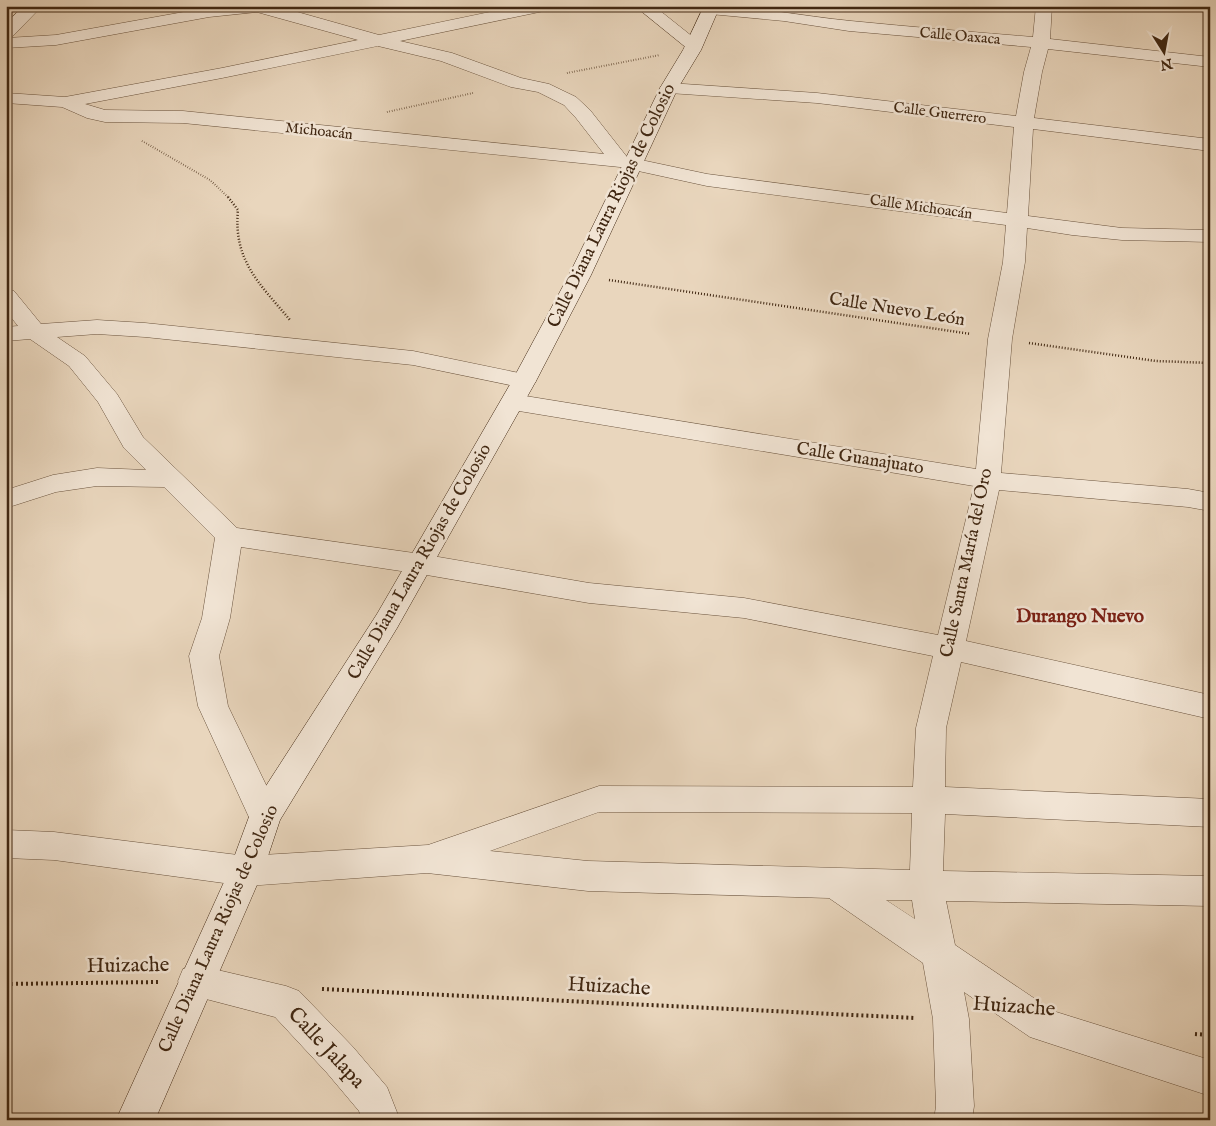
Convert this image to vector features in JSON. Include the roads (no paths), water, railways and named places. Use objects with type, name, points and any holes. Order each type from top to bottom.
[{"type":"street","points":[[6,33],[34,6]]},
{"type":"street","points":[[65,102],[222,73],[544,6]]},
{"type":"street","points":[[643,6],[694,45]]},
{"type":"street","name":"Calle Santa María del Oro","points":[[953,1120],[955,1106],[951,1019],[926,886],[931,728],[988,480],[1000,339],[1014,262],[1024,124],[1040,43],[1044,6]]},
{"type":"street","points":[[6,43],[56,40],[209,12],[260,7],[313,20],[406,48],[446,57],[517,83],[544,88],[570,102],[627,163]]},
{"type":"street","name":"Calle Diana Laura Riojas de Colosio","points":[[135,1120],[246,871],[265,816],[421,564],[519,392],[580,275],[610,210],[627,163],[694,45],[711,8]]},
{"type":"street","name":"Calle Oaxaca","points":[[711,8],[784,16],[849,26],[1040,43],[1210,62]]},
{"type":"street","name":"Calle Guerrero","points":[[669,88],[817,98],[1210,145]]},
{"type":"street","name":"Michoacán","points":[[6,98],[65,102],[94,114],[105,116],[183,117],[627,163]]},
{"type":"street","name":"Calle Michoacán","points":[[627,163],[707,180],[1017,220],[1072,229],[1122,234],[1210,236]]},
{"type":"street","points":[[6,296],[35,332],[77,361],[108,399],[133,442],[229,536],[421,564],[589,593],[744,608],[949,648],[1210,707]]},
{"type":"street","name":"Calle Guanajuato","points":[[6,334],[96,327],[412,358],[519,392],[988,480],[1188,498],[1210,502]]},
{"type":"street","points":[[6,499],[53,484],[97,477],[170,479]]},
{"type":"street","points":[[229,536],[216,618],[204,656],[213,706],[265,816]]},
{"type":"street","points":[[426,859],[600,799],[929,800],[1210,813]]},
{"type":"street","points":[[6,844],[54,846],[246,871],[426,859],[588,876],[835,884],[1210,891]]},
{"type":"street","points":[[835,884],[1043,1025],[1210,1078]]},
{"type":"street","name":"Calle Jalapa","points":[[196,982],[286,1003],[340,1060],[374,1100],[381,1120]]},
{"type":"district","name":"Durango Nuevo","points":[[1080,617]]}]
